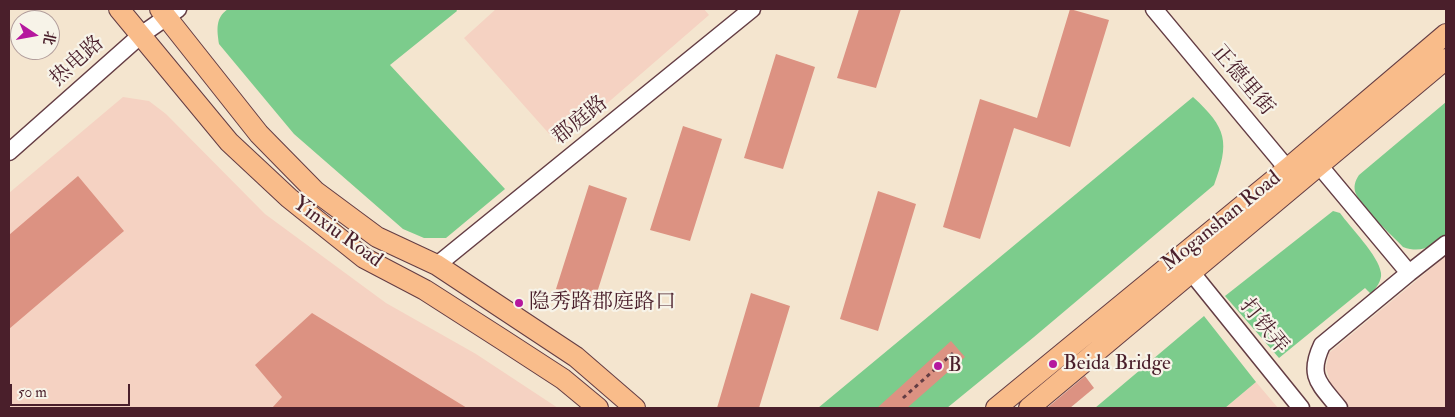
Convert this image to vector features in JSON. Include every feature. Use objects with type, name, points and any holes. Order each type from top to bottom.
[{"type":"main road","name":"Yinxiu Road","points":[[119,9],[228,142],[289,198],[364,258],[425,290],[564,379],[598,408]]},
{"type":"main road","name":"Yinxiu Road","points":[[168,11],[259,134],[315,191],[377,237],[437,265],[576,357],[635,408]]},
{"type":"main road","name":"Moganshan Road","points":[[1029,408],[1192,273],[1292,175],[1446,34]]},
{"type":"main road","name":"Moganshan Road","points":[[996,408],[1292,175],[1318,164],[1446,59]]},
{"type":"street","name":"正德里街","points":[[1154,9],[1292,175]]},
{"type":"street","name":"热电路","points":[[9,152],[168,11]]},
{"type":"street","name":"郡庭路","points":[[437,265],[741,12]]},
{"type":"street","points":[[1318,164],[1409,273]]},
{"type":"street","points":[[1339,408],[1317,380],[1315,361],[1322,346],[1446,244]]},
{"type":"street","name":"打铁弄","points":[[1192,273],[1301,408]]},
{"type":"path","points":[[903,398],[952,353]]},
{"type":"shaded area","points":[[496,9],[704,9],[709,15],[559,145],[464,38]]},
{"type":"shaded area","points":[[123,97],[149,101],[166,114],[265,214],[386,303],[476,354],[558,408],[9,408],[9,193]]},
{"type":"shaded area","points":[[1446,256],[1446,408],[1350,408],[1331,385],[1326,368],[1329,353]]},
{"type":"shaded area","points":[[1256,382],[1278,408],[1225,408]]},
{"type":"green space","points":[[228,9],[456,9],[457,11],[390,65],[505,189],[446,238],[424,238],[403,229],[294,134],[219,44],[219,20]]},
{"type":"green space","points":[[1193,97],[1213,118],[1222,136],[1222,157],[1214,185],[1034,337],[947,408],[818,408]]},
{"type":"green space","points":[[1446,102],[1446,234],[1426,248],[1410,249],[1403,247],[1365,207],[1356,194],[1355,184],[1359,175]]},
{"type":"green space","points":[[1333,211],[1340,213],[1370,250],[1379,266],[1381,273],[1380,282],[1371,294],[1365,288],[1279,358],[1225,296]]},
{"type":"green space","points":[[1204,316],[1256,382],[1225,408],[1095,408]]},
{"type":"building","points":[[859,9],[901,9],[876,88],[837,78]]},
{"type":"building","points":[[1070,9],[1109,20],[1070,147],[1014,128],[980,239],[943,227],[980,99],[1037,118]]},
{"type":"building","points":[[776,54],[815,67],[783,169],[744,158]]},
{"type":"building","points":[[683,126],[722,139],[690,241],[650,230]]},
{"type":"building","points":[[78,176],[124,231],[9,329],[9,235]]},
{"type":"building","points":[[589,185],[627,198],[595,299],[556,289]]},
{"type":"building","points":[[878,191],[916,204],[878,331],[840,319]]},
{"type":"building","points":[[751,293],[790,306],[759,408],[717,408]]},
{"type":"building","points":[[312,313],[467,408],[272,408],[282,397],[255,365]]},
{"type":"building","points":[[951,341],[965,357],[907,408],[877,408]]},
{"type":"building","points":[[1085,376],[1094,388],[1070,408],[1047,408]]},
{"type":"place","name":"隐秀路郡庭路口","points":[[519,303]]},
{"type":"place","name":"Beida Bridge","points":[[1053,364]]},
{"type":"place","name":"B","points":[[938,366]]}]
